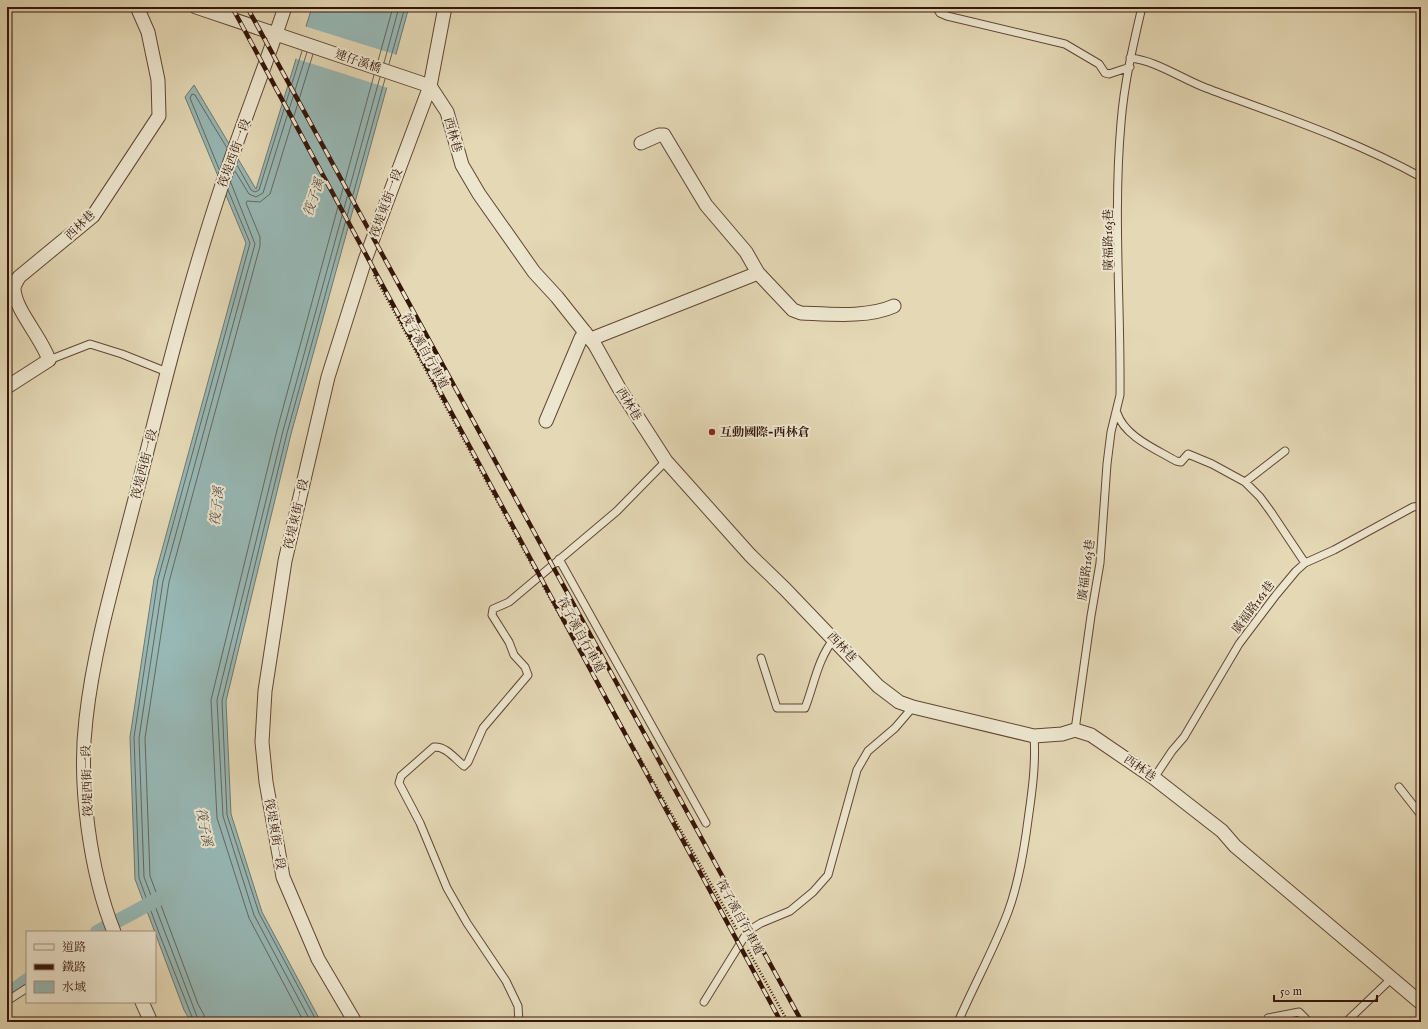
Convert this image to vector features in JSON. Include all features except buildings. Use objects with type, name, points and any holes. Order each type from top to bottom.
[{"type":"street","name":"西林巷","points":[[49,360],[45,349],[23,313],[14,289],[15,284],[18,277],[93,216],[159,116],[158,80],[148,32],[137,7]]},
{"type":"street","name":"連仔溪橋","points":[[196,7],[430,86]]},
{"type":"street","name":"筏堤西街一段","points":[[111,931],[103,902],[91,841],[85,780],[86,719],[101,636],[167,372],[221,188],[281,35],[285,7]]},
{"type":"street","name":"筏堤東街一段","points":[[355,1022],[318,959],[283,877],[266,782],[262,742],[266,691],[285,561],[328,377],[365,260],[430,86],[445,7]]},
{"type":"street","name":"西林巷","points":[[430,86],[447,112],[462,165],[479,194],[536,275],[588,336],[619,388],[666,461],[750,555],[878,686],[899,702],[913,707],[1034,736],[1062,734],[1075,730],[1091,735],[1154,778],[1222,831],[1235,846],[1421,1003]]},
{"type":"street","points":[[641,144],[659,134],[664,135],[706,205],[746,252],[758,273],[785,304],[793,310],[801,313],[870,312],[882,311],[894,306]]},
{"type":"street","points":[[546,421],[581,338],[758,273]]},
{"type":"street","points":[[7,387],[49,360]]},
{"type":"street","points":[[142,1003],[151,1022]]},
{"type":"lane","points":[[936,7],[940,13],[947,16],[1065,44],[1099,64],[1105,73],[1109,74],[1130,67]]},
{"type":"lane","name":"廣福路163巷","points":[[1075,730],[1100,563],[1107,464],[1111,432],[1117,413],[1120,395],[1119,166],[1121,123],[1130,67],[1130,58],[1142,7]]},
{"type":"lane","points":[[1130,58],[1144,59],[1204,87],[1335,136],[1379,155],[1421,177]]},
{"type":"lane","points":[[49,360],[90,344],[122,354],[167,372]]},
{"type":"lane","points":[[1117,413],[1119,418],[1132,434],[1176,461],[1181,462],[1188,454],[1212,464],[1245,482],[1260,497],[1305,563]]},
{"type":"lane","points":[[1245,482],[1285,450]]},
{"type":"lane","points":[[519,1022],[518,1006],[506,981],[467,923],[447,888],[420,823],[399,784],[401,776],[434,747],[440,747],[464,766],[473,754],[483,728],[528,675],[525,667],[514,655],[509,642],[492,615],[493,609],[509,602],[617,511],[666,461]]},
{"type":"lane","name":"廣福路161巷","points":[[1154,778],[1172,751],[1184,737],[1239,644],[1276,595],[1305,563],[1334,550],[1413,508],[1421,506]]},
{"type":"lane","points":[[559,559],[706,823]]},
{"type":"lane","points":[[761,658],[778,708],[805,708],[822,657],[834,640]]},
{"type":"lane","points":[[704,1002],[748,931],[761,923],[790,911],[813,892],[828,875],[858,770],[868,750],[895,728],[913,707]]},
{"type":"lane","points":[[958,1022],[1008,912],[1019,877],[1036,761],[1034,736]]},
{"type":"lane","points":[[1399,787],[1421,815]]},
{"type":"lane","points":[[1346,1022],[1391,979]]},
{"type":"lane","points":[[7,1001],[26,989]]},
{"type":"lane","points":[[1268,1018],[1299,1012],[1309,1022]]},
{"type":"path","name":"筏子溪自行車道","points":[[365,260],[538,576],[738,933]]},
{"type":"path","name":"筏子溪自行車道","points":[[746,946],[788,1022]]},
{"type":"water","name":"筏子溪","points":[[312,7],[409,7],[291,434],[226,701],[231,814],[262,912],[321,1022],[191,1022],[184,1010],[156,935],[156,931],[154,931],[135,879],[130,737],[154,579],[246,243],[185,97],[194,85],[256,189]]},
{"type":"pier","points":[[304,26],[397,55],[388,88],[294,58]]},
{"type":"waterway","points":[[99,931],[162,897]]},
{"type":"waterway","points":[[7,995],[26,981]]},
{"type":"railway","points":[[232,7],[781,1022]]},
{"type":"railway","points":[[247,7],[802,1022]]},
{"type":"place","name":"互動國際-西林倉","points":[[712,432]]}]
